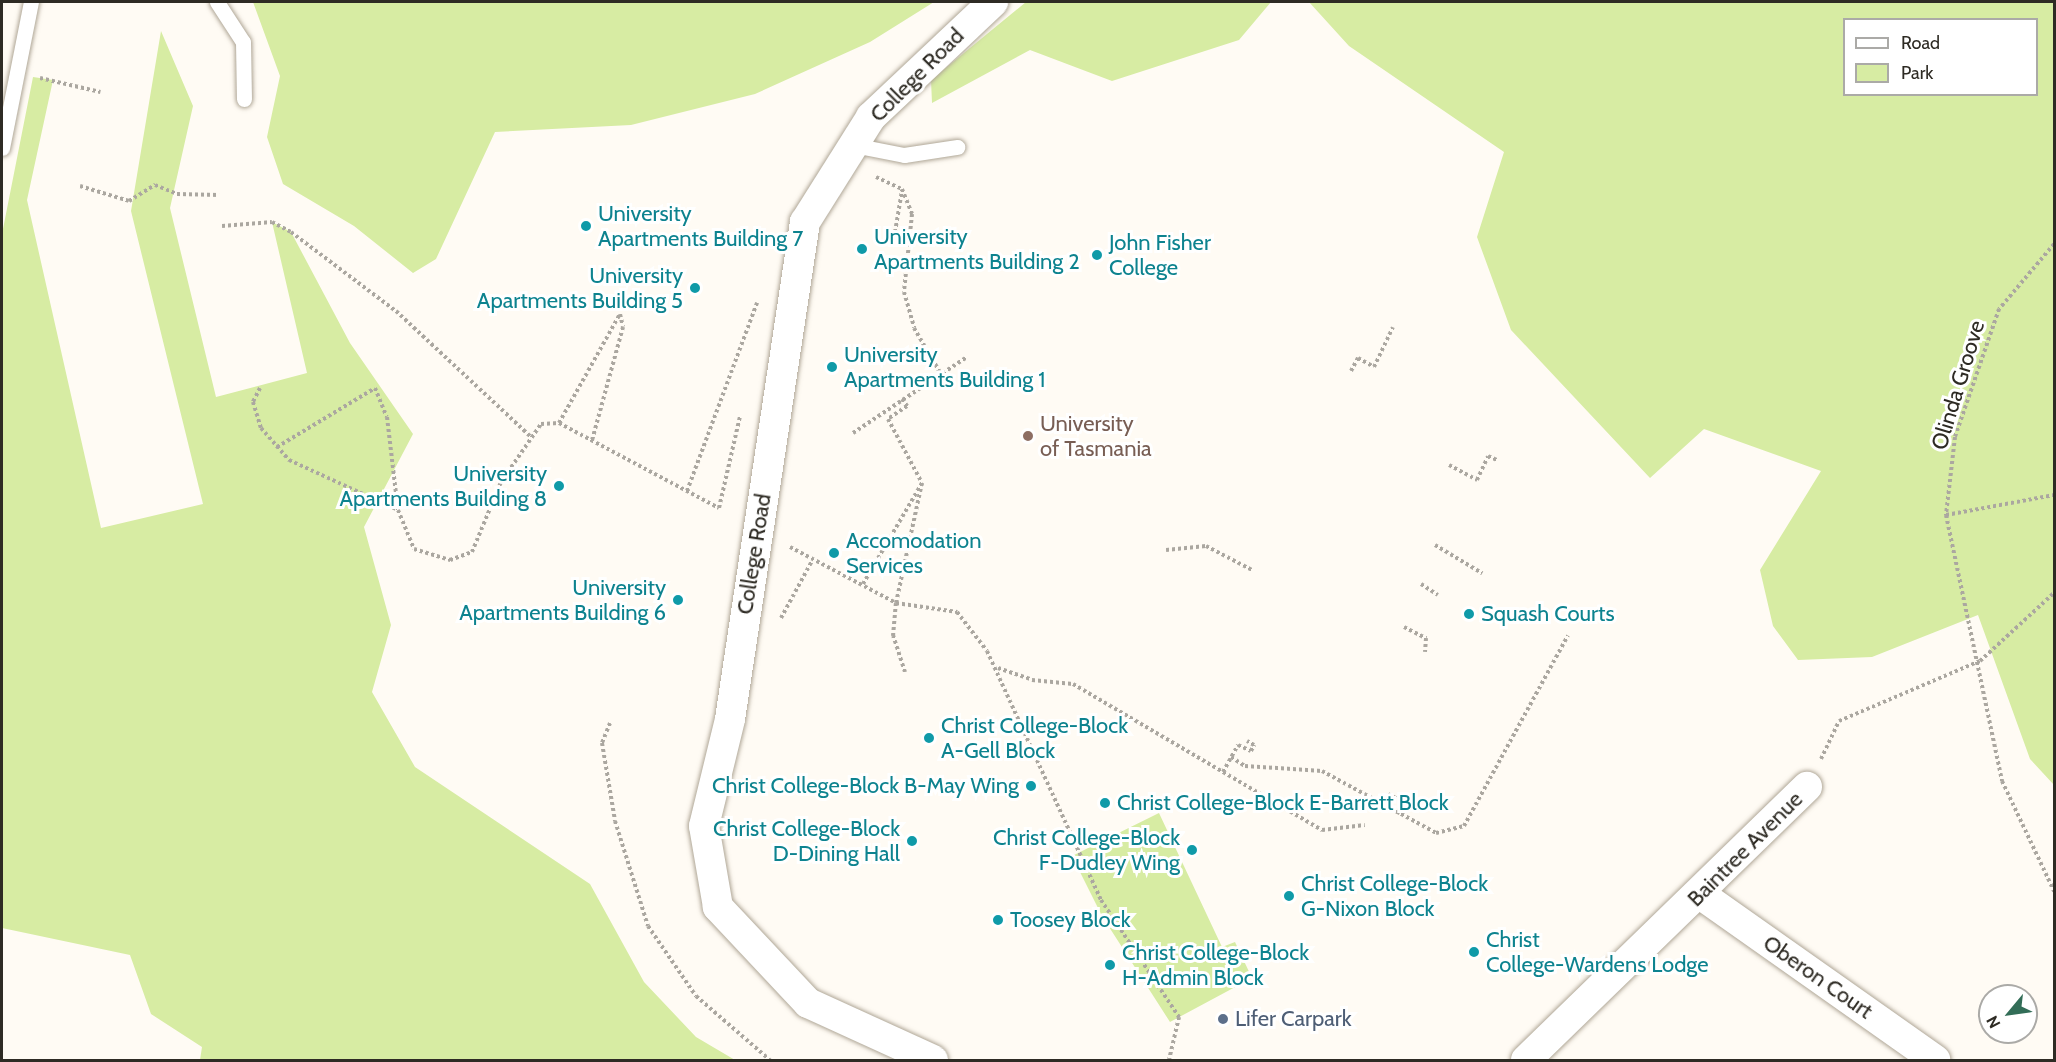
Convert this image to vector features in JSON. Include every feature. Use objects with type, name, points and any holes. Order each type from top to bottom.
[{"type":"street","name":"College Road","points":[[933,1060],[808,1003],[718,907],[704,826],[730,718],[805,222],[871,117],[993,2]]},
{"type":"street","name":"Baintree Avenue","points":[[1526,1060],[1700,894],[1807,787]]},
{"type":"street","name":"Oberon Court","points":[[1700,894],[1935,1060]]},
{"type":"lane","points":[[2,148],[31,2]]},
{"type":"lane","points":[[217,2],[243,42],[244,99]]},
{"type":"lane","points":[[853,145],[904,156],[957,147]]},
{"type":"path","points":[[33,76],[100,92]]},
{"type":"path","points":[[80,186],[129,201],[155,185],[177,194],[219,195]]},
{"type":"path","points":[[893,244],[902,189],[912,214],[904,292],[914,328],[940,374]]},
{"type":"path","points":[[222,226],[272,222],[291,232],[396,310],[531,437]]},
{"type":"path","name":"Olinda Groove","points":[[2055,244],[1998,309],[1955,437],[1946,514],[1980,661],[2002,781],[2055,891]]},
{"type":"path","points":[[687,491],[758,300],[765,302],[763,314]]},
{"type":"path","points":[[559,423],[620,314],[623,327],[592,440]]},
{"type":"path","points":[[1351,371],[1358,358],[1374,367],[1393,327]]},
{"type":"path","points":[[853,433],[967,357]]},
{"type":"path","points":[[260,388],[253,402],[261,428],[289,460],[398,510]]},
{"type":"path","points":[[278,447],[375,388],[387,417],[398,510],[404,536],[414,549],[450,560],[472,552],[501,482],[541,424],[559,423],[719,508],[742,405]]},
{"type":"path","points":[[902,399],[908,406],[888,419],[922,483],[896,603],[893,636],[905,672]]},
{"type":"path","points":[[1449,465],[1477,480],[1488,456],[1497,460]]},
{"type":"path","points":[[863,584],[922,483]]},
{"type":"path","points":[[1946,514],[2055,495]]},
{"type":"path","points":[[786,544],[812,561],[863,584],[896,603],[957,612],[998,667],[1101,900],[1179,1017],[1169,1060]]},
{"type":"path","points":[[1435,545],[1482,573]]},
{"type":"path","points":[[1166,550],[1206,546],[1252,570]]},
{"type":"path","points":[[788,604],[812,561]]},
{"type":"path","points":[[1421,584],[1438,595]]},
{"type":"path","points":[[1807,787],[1839,721],[1980,661],[2055,593]]},
{"type":"path","points":[[1404,627],[1426,638],[1425,652]]},
{"type":"path","points":[[1231,757],[1245,766],[1322,771],[1436,833],[1464,826],[1568,635]]},
{"type":"path","points":[[998,667],[1032,680],[1073,684],[1322,830],[1365,825]]},
{"type":"path","points":[[610,723],[602,743],[615,821],[648,926],[696,996],[770,1060]]},
{"type":"path","points":[[1223,772],[1238,745],[1251,752],[1254,745],[1247,741]]},
{"type":"path","points":[[1388,794],[1404,802],[1398,814]]},
{"type":"green space","points":[[253,2],[934,2],[870,42],[755,94],[631,125],[495,132],[436,259],[413,273],[354,226],[283,184],[267,137],[280,76]]},
{"type":"green space","points":[[1026,2],[1271,2],[1239,40],[1112,81],[1030,50],[932,103],[931,80]]},
{"type":"green space","points":[[1309,2],[2054,2],[2054,785],[2030,759],[1978,615],[1872,657],[1798,660],[1773,626],[1760,570],[1821,471],[1704,429],[1650,478],[1511,330],[1477,237],[1504,152],[1349,46]]},
{"type":"green space","points":[[161,31],[193,106],[170,208],[216,397],[307,373],[272,222],[291,232],[350,343],[413,434],[364,527],[391,625],[372,692],[415,767],[590,884],[644,982],[696,1037],[735,1060],[200,1060],[202,1047],[151,1014],[130,955],[2,928],[2,234],[33,77],[53,80],[27,200],[101,528],[203,504],[131,211]]},
{"type":"green space","points":[[1159,813],[1222,947],[1235,942],[1252,978],[1170,1022],[1102,916],[1072,856]]},
{"type":"place","name":"University Apartments Building 7","points":[[586,226]]},
{"type":"place","name":"University Apartments Building 2","points":[[862,249]]},
{"type":"place","name":"John Fisher College","points":[[1097,255]]},
{"type":"place","name":"University Apartments Building 5","points":[[695,288]]},
{"type":"place","name":"University Apartments Building 1","points":[[832,367]]},
{"type":"place","name":"University of Tasmania","points":[[1028,436]]},
{"type":"place","name":"University Apartments Building 8","points":[[559,486]]},
{"type":"place","name":"Accomodation Services","points":[[834,553]]},
{"type":"place","name":"University Apartments Building 6","points":[[678,600]]},
{"type":"place","name":"Squash Courts","points":[[1469,614]]},
{"type":"place","name":"Christ College-Block A-Gell Block","points":[[929,738]]},
{"type":"place","name":"Christ College-Block B-May Wing","points":[[1031,786]]},
{"type":"place","name":"Christ College-Block E-Barrett Block","points":[[1105,803]]},
{"type":"place","name":"Christ College-Block D-Dining Hall","points":[[912,841]]},
{"type":"place","name":"Christ College-Block F-Dudley Wing","points":[[1192,850]]},
{"type":"place","name":"Christ College-Block G-Nixon Block","points":[[1289,896]]},
{"type":"place","name":"Toosey Block","points":[[998,920]]},
{"type":"place","name":"Christ College-Wardens Lodge","points":[[1474,952]]},
{"type":"place","name":"Christ College-Block H-Admin Block","points":[[1110,965]]},
{"type":"place","name":"Lifer Carpark","points":[[1223,1019]]}]
